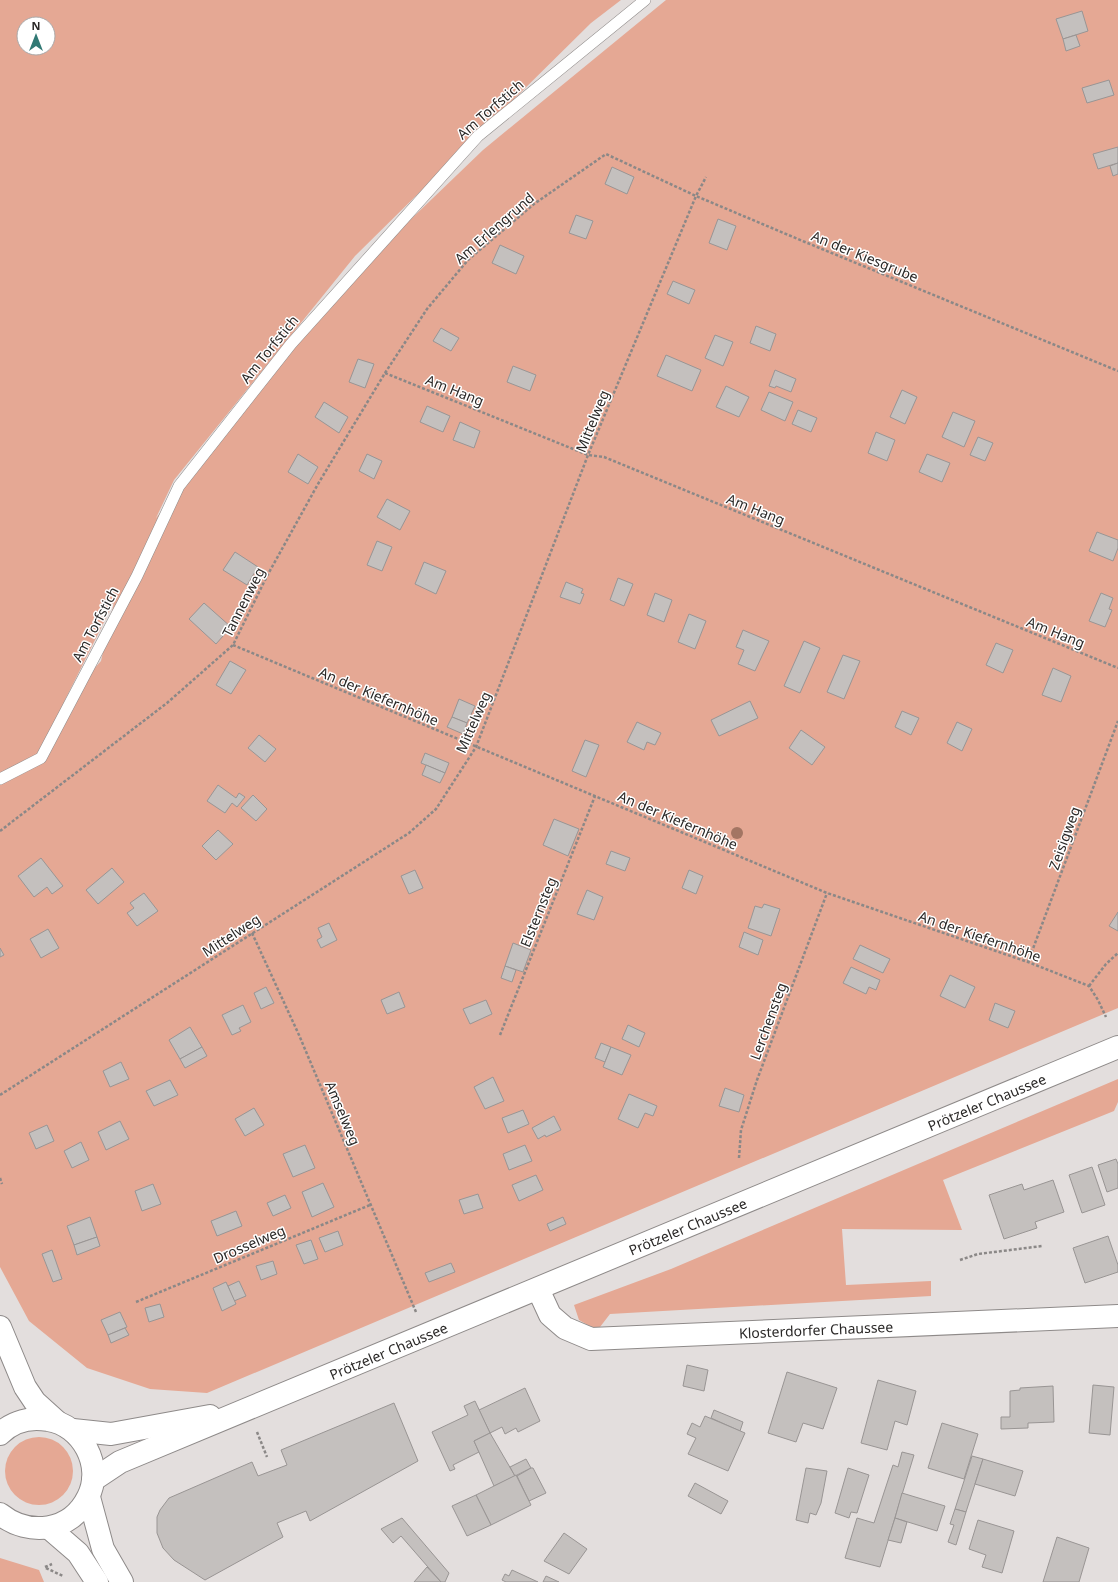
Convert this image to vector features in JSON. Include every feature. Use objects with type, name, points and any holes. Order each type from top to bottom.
[{"type":"main road","name":"Prötzeler Chaussee","points":[[49,1528],[69,1519],[79,1511],[91,1488],[120,1462],[1118,1047]]},
{"type":"main road","name":"Klosterdorfer Chaussee","points":[[538,1289],[550,1315],[565,1328],[591,1339],[1118,1316]]},
{"type":"main road","points":[[0,1327],[25,1387],[36,1402],[86,1445],[91,1457],[91,1488],[103,1549],[122,1582]]},
{"type":"main road","name":"Prötzeler Chaussee","points":[[0,1434],[19,1421],[37,1418],[65,1426],[111,1434],[257,1406]]},
{"type":"main road","points":[[0,1514],[15,1524],[26,1528],[49,1528],[78,1552],[97,1582]]},
{"type":"lane","name":"Am Torfstich","points":[[0,779],[41,758],[137,576],[179,486],[291,344],[478,136],[645,0]]},
{"type":"path","name":"An der Kiesgrube","points":[[606,154],[696,196],[1118,370]]},
{"type":"path","name":"Am Erlengrund","points":[[385,373],[427,309],[468,260],[534,204],[606,154]]},
{"type":"path","name":"Mittelweg","points":[[0,1095],[409,833],[436,810],[476,747],[588,455],[696,196],[706,177]]},
{"type":"path","name":"Am Hang","points":[[385,373],[588,455],[604,457],[1118,668]]},
{"type":"path","name":"Tannenweg","points":[[0,831],[167,703],[233,645],[267,576],[318,484],[385,373]]},
{"type":"path","name":"An der Kiefernhöhe","points":[[233,645],[827,893],[1028,962],[1089,986]]},
{"type":"path","name":"Zeisigweg","points":[[1028,962],[1118,720]]},
{"type":"path","name":"Elsternsteg","points":[[500,1035],[595,796]]},
{"type":"path","name":"Lerchensteg","points":[[739,1158],[741,1130],[757,1080],[827,893]]},
{"type":"path","name":"Amselweg","points":[[252,933],[299,1035],[416,1312]]},
{"type":"path","points":[[1106,1017],[1089,986],[1106,964],[1118,953]]},
{"type":"path","points":[[0,1178],[2,1184]]},
{"type":"path","name":"Drosselweg","points":[[136,1302],[370,1204]]},
{"type":"path","points":[[960,1260],[978,1254],[1042,1246]]},
{"type":"path","points":[[255,1428],[268,1458]]},
{"type":"path","points":[[45,1568],[64,1577]]},
{"type":"shaded area","points":[[0,0],[621,0],[591,23],[355,256],[174,480],[156,518],[332,295],[483,150],[666,0],[1118,0],[1118,1008],[207,1393],[150,1389],[87,1368],[29,1321],[0,1267]],"holes":[[[114,602],[101,661],[64,702]]]},
{"type":"shaded area","points":[[1118,1079],[1118,1102],[1114,1111],[943,1180],[962,1230],[842,1229],[846,1285],[931,1281],[931,1296],[610,1314],[600,1327],[593,1328],[579,1320],[574,1305],[671,1269]]},
{"type":"shaded area","points":[[39,1437],[52,1440],[63,1447],[70,1458],[73,1471],[70,1484],[63,1495],[52,1502],[39,1505],[26,1502],[15,1495],[8,1484],[5,1471],[8,1458],[15,1447],[26,1440]]},
{"type":"shaded area","points":[[0,1558],[39,1570],[44,1582],[0,1582]]},
{"type":"building","points":[[1082,11],[1088,31],[1063,39],[1056,19]]},
{"type":"building","points":[[1076,35],[1080,46],[1066,51],[1063,39]]},
{"type":"building","points":[[1109,80],[1114,95],[1087,103],[1082,88]]},
{"type":"building","points":[[1118,147],[1118,163],[1098,169],[1093,154]]},
{"type":"building","points":[[1118,163],[1118,174],[1113,176],[1110,166]]},
{"type":"building","points":[[612,167],[634,177],[627,194],[605,184]]},
{"type":"building","points":[[576,215],[593,221],[586,239],[569,233]]},
{"type":"building","points":[[718,219],[736,226],[727,250],[709,243]]},
{"type":"building","points":[[500,245],[524,256],[516,274],[492,263]]},
{"type":"building","points":[[673,281],[695,290],[689,304],[667,294]]},
{"type":"building","points":[[756,326],[776,334],[770,351],[750,343]]},
{"type":"building","points":[[441,328],[459,338],[451,351],[433,341]]},
{"type":"building","points":[[715,335],[733,342],[723,366],[705,358]]},
{"type":"building","points":[[666,355],[701,370],[692,391],[657,376]]},
{"type":"building","points":[[358,359],[374,364],[365,388],[349,382]]},
{"type":"building","points":[[513,366],[536,375],[530,391],[507,382]]},
{"type":"building","points":[[775,370],[796,379],[791,392],[776,386],[775,388],[769,386]]},
{"type":"building","points":[[726,386],[749,397],[739,417],[716,407]]},
{"type":"building","points":[[902,390],[917,397],[905,424],[890,417]]},
{"type":"building","points":[[769,392],[793,402],[785,421],[761,410]]},
{"type":"building","points":[[324,402],[348,417],[339,433],[315,417]]},
{"type":"building","points":[[427,406],[450,416],[443,432],[420,422]]},
{"type":"building","points":[[798,410],[817,418],[811,432],[792,424]]},
{"type":"building","points":[[953,412],[975,421],[964,447],[942,437]]},
{"type":"building","points":[[460,422],[480,431],[474,448],[453,440]]},
{"type":"building","points":[[876,432],[895,440],[887,461],[868,453]]},
{"type":"building","points":[[978,437],[993,443],[985,461],[970,455]]},
{"type":"building","points":[[298,454],[318,467],[308,484],[288,472]]},
{"type":"building","points":[[367,454],[382,461],[374,479],[359,471]]},
{"type":"building","points":[[927,454],[950,463],[942,482],[919,472]]},
{"type":"building","points":[[387,499],[410,511],[400,530],[377,517]]},
{"type":"building","points":[[1097,532],[1118,540],[1118,548],[1113,561],[1089,551]]},
{"type":"building","points":[[377,541],[392,547],[382,571],[367,565]]},
{"type":"building","points":[[235,552],[258,567],[247,585],[223,570]]},
{"type":"building","points":[[424,562],[446,571],[436,594],[415,584]]},
{"type":"building","points":[[618,578],[633,584],[624,606],[610,600]]},
{"type":"building","points":[[566,582],[583,589],[581,593],[584,594],[580,604],[560,597]]},
{"type":"building","points":[[655,593],[672,600],[664,622],[647,615]]},
{"type":"building","points":[[1101,593],[1113,598],[1109,609],[1112,610],[1105,627],[1089,621]]},
{"type":"building","points":[[204,603],[231,627],[216,644],[189,619]]},
{"type":"building","points":[[689,614],[706,621],[695,649],[678,642]]},
{"type":"building","points":[[743,630],[769,641],[755,671],[738,664],[744,650],[736,647]]},
{"type":"building","points":[[804,641],[820,648],[800,693],[784,686]]},
{"type":"building","points":[[996,643],[1013,650],[1003,673],[986,665]]},
{"type":"building","points":[[843,655],[860,661],[844,699],[827,692]]},
{"type":"building","points":[[230,661],[246,670],[231,694],[216,685]]},
{"type":"building","points":[[1053,668],[1071,676],[1061,702],[1042,695]]},
{"type":"building","points":[[459,699],[475,706],[467,723],[452,717]]},
{"type":"building","points":[[750,701],[758,718],[719,736],[711,720]]},
{"type":"building","points":[[902,711],[919,718],[911,735],[895,727]]},
{"type":"building","points":[[452,717],[467,723],[463,734],[447,727]]},
{"type":"building","points":[[637,722],[661,733],[655,745],[647,742],[644,750],[627,742]]},
{"type":"building","points":[[957,722],[972,729],[962,751],[947,743]]},
{"type":"building","points":[[801,730],[825,747],[812,765],[789,748]]},
{"type":"building","points":[[259,735],[276,749],[265,762],[248,748]]},
{"type":"building","points":[[585,740],[599,745],[586,777],[572,771]]},
{"type":"building","points":[[425,753],[449,763],[445,773],[421,763]]},
{"type":"building","points":[[426,765],[445,773],[440,783],[422,775]]},
{"type":"building","points":[[218,785],[236,798],[239,793],[245,797],[237,807],[232,803],[225,813],[207,801]]},
{"type":"building","points":[[253,795],[267,809],[256,821],[241,808]]},
{"type":"building","points":[[554,819],[579,829],[568,856],[543,845]]},
{"type":"building","points":[[218,830],[233,844],[216,860],[202,846]]},
{"type":"building","points":[[611,851],[630,858],[625,871],[606,864]]},
{"type":"building","points":[[41,858],[63,886],[52,894],[47,887],[34,897],[18,876]]},
{"type":"building","points":[[112,868],[124,882],[98,904],[86,890]]},
{"type":"building","points":[[415,870],[423,888],[409,894],[401,876]]},
{"type":"building","points":[[689,870],[703,876],[696,894],[682,888]]},
{"type":"building","points":[[587,890],[603,897],[594,920],[577,914]]},
{"type":"building","points":[[144,893],[158,911],[137,926],[127,913],[134,908],[130,903]]},
{"type":"building","points":[[764,904],[780,909],[771,936],[748,928],[755,906],[762,908]]},
{"type":"building","points":[[1118,912],[1118,931],[1109,926]]},
{"type":"building","points":[[329,923],[337,940],[321,948],[317,940],[322,937],[318,928]]},
{"type":"building","points":[[48,929],[59,948],[41,958],[30,939]]},
{"type":"building","points":[[744,932],[763,940],[758,955],[739,947]]},
{"type":"building","points":[[513,943],[531,950],[523,972],[505,966]]},
{"type":"building","points":[[860,945],[890,959],[883,973],[853,959]]},
{"type":"building","points":[[0,948],[4,955],[0,957]]},
{"type":"building","points":[[505,966],[516,970],[512,982],[501,978]]},
{"type":"building","points":[[851,967],[880,980],[876,990],[869,987],[866,994],[843,983]]},
{"type":"building","points":[[950,975],[975,987],[965,1008],[940,996]]},
{"type":"building","points":[[266,987],[274,1003],[261,1009],[254,993]]},
{"type":"building","points":[[399,992],[405,1007],[387,1014],[381,1000]]},
{"type":"building","points":[[486,1000],[492,1014],[470,1024],[463,1009]]},
{"type":"building","points":[[995,1003],[1015,1011],[1008,1028],[989,1020]]},
{"type":"building","points":[[243,1005],[251,1022],[239,1028],[241,1031],[232,1035],[222,1015]]},
{"type":"building","points":[[628,1025],[645,1033],[639,1047],[622,1039]]},
{"type":"building","points":[[190,1027],[202,1047],[180,1059],[169,1040]]},
{"type":"building","points":[[601,1043],[611,1047],[605,1062],[595,1058]]},
{"type":"building","points":[[202,1047],[207,1056],[185,1068],[180,1059]]},
{"type":"building","points":[[611,1047],[631,1055],[622,1075],[603,1067]]},
{"type":"building","points":[[121,1062],[129,1079],[110,1087],[103,1071]]},
{"type":"building","points":[[493,1077],[504,1101],[485,1109],[474,1087]]},
{"type":"building","points":[[170,1080],[178,1095],[154,1106],[146,1091]]},
{"type":"building","points":[[725,1088],[744,1095],[739,1112],[719,1106]]},
{"type":"building","points":[[629,1094],[657,1106],[653,1116],[645,1113],[638,1128],[618,1119]]},
{"type":"building","points":[[254,1108],[264,1125],[245,1136],[235,1119]]},
{"type":"building","points":[[523,1110],[529,1124],[508,1133],[502,1118]]},
{"type":"building","points":[[554,1116],[561,1130],[538,1139],[532,1128]]},
{"type":"building","points":[[120,1121],[129,1139],[106,1150],[98,1132]]},
{"type":"building","points":[[47,1125],[54,1141],[36,1149],[29,1133]]},
{"type":"building","points":[[81,1142],[89,1160],[72,1168],[64,1151]]},
{"type":"building","points":[[305,1145],[315,1168],[293,1177],[283,1154]]},
{"type":"building","points":[[525,1145],[532,1161],[509,1170],[503,1154]]},
{"type":"building","points":[[1116,1159],[1118,1164],[1118,1188],[1107,1192],[1098,1165]]},
{"type":"building","points":[[1092,1167],[1105,1205],[1082,1213],[1069,1175]]},
{"type":"building","points":[[536,1175],[543,1190],[519,1201],[512,1185]]},
{"type":"building","points":[[1053,1180],[1064,1212],[1035,1222],[1037,1228],[1004,1239],[989,1195],[1022,1184],[1024,1190]]},
{"type":"building","points":[[323,1183],[334,1207],[312,1217],[302,1192]]},
{"type":"building","points":[[153,1184],[161,1204],[142,1211],[135,1191]]},
{"type":"building","points":[[478,1194],[483,1208],[464,1214],[459,1200]]},
{"type":"building","points":[[285,1195],[291,1208],[273,1216],[267,1203]]},
{"type":"building","points":[[236,1211],[242,1226],[217,1236],[211,1221]]},
{"type":"building","points":[[90,1217],[97,1237],[74,1245],[67,1226]]},
{"type":"building","points":[[563,1217],[566,1224],[550,1231],[547,1224]]},
{"type":"building","points":[[338,1231],[343,1245],[325,1252],[319,1238]]},
{"type":"building","points":[[1108,1236],[1118,1265],[1118,1272],[1085,1283],[1073,1248]]},
{"type":"building","points":[[97,1237],[100,1246],[77,1255],[74,1245]]},
{"type":"building","points":[[311,1240],[318,1259],[304,1264],[296,1245]]},
{"type":"building","points":[[52,1250],[62,1279],[53,1282],[42,1254]]},
{"type":"building","points":[[273,1261],[277,1274],[261,1280],[256,1266]]},
{"type":"building","points":[[451,1263],[455,1272],[429,1282],[425,1273]]},
{"type":"building","points":[[239,1281],[246,1296],[234,1301],[228,1286]]},
{"type":"building","points":[[226,1282],[236,1304],[222,1311],[213,1288]]},
{"type":"building","points":[[160,1304],[164,1317],[149,1322],[145,1308]]},
{"type":"building","points":[[120,1312],[127,1327],[108,1335],[101,1320]]},
{"type":"building","points":[[125,1328],[129,1335],[111,1343],[108,1335]]},
{"type":"building","points":[[687,1365],[708,1370],[704,1391],[683,1386]]},
{"type":"building","points":[[787,1372],[837,1388],[823,1429],[803,1423],[796,1442],[768,1433]]},
{"type":"building","points":[[878,1380],[916,1391],[907,1425],[895,1421],[887,1450],[861,1443]]},
{"type":"building","points":[[1093,1385],[1114,1387],[1110,1435],[1089,1433]]},
{"type":"building","points":[[1053,1386],[1054,1422],[1028,1423],[1028,1428],[1001,1429],[1001,1417],[1010,1417],[1010,1391],[1020,1390],[1020,1388]]},
{"type":"building","points":[[525,1388],[540,1421],[518,1432],[516,1428],[505,1434],[502,1427],[490,1433],[479,1410]]},
{"type":"building","points":[[475,1401],[490,1433],[474,1441],[479,1452],[453,1465],[455,1469],[450,1471],[432,1432],[468,1415],[464,1406]]},
{"type":"building","points":[[394,1403],[418,1461],[310,1521],[306,1511],[277,1523],[283,1537],[205,1580],[174,1560],[163,1548],[157,1533],[157,1517],[160,1510],[169,1498],[252,1462],[258,1476],[287,1465],[281,1450]]},
{"type":"building","points":[[714,1410],[743,1422],[740,1431],[711,1418]]},
{"type":"building","points":[[705,1416],[745,1433],[728,1471],[688,1454],[696,1438],[687,1434],[692,1423],[700,1427]]},
{"type":"building","points":[[942,1423],[978,1434],[964,1479],[928,1468]]},
{"type":"building","points":[[490,1433],[515,1476],[494,1486],[474,1441]]},
{"type":"building","points":[[902,1452],[914,1455],[880,1567],[845,1558],[857,1518],[874,1523],[893,1465],[898,1467]]},
{"type":"building","points":[[972,1456],[983,1459],[966,1512],[955,1509]]},
{"type":"building","points":[[526,1459],[531,1468],[515,1476],[510,1467]]},
{"type":"building","points":[[983,1459],[1023,1471],[1015,1496],[975,1484]]},
{"type":"building","points":[[533,1468],[546,1493],[529,1501],[517,1476]]},
{"type":"building","points":[[806,1468],[827,1471],[821,1503],[816,1515],[810,1513],[808,1523],[796,1520]]},
{"type":"building","points":[[848,1468],[869,1475],[857,1513],[851,1512],[849,1518],[835,1513]]},
{"type":"building","points":[[516,1475],[531,1505],[491,1525],[476,1495]]},
{"type":"building","points":[[695,1483],[728,1501],[721,1514],[688,1496]]},
{"type":"building","points":[[902,1493],[945,1506],[937,1531],[895,1518]]},
{"type":"building","points":[[476,1495],[491,1525],[467,1536],[452,1506]]},
{"type":"building","points":[[955,1509],[966,1512],[956,1545],[948,1542],[954,1525],[950,1524]]},
{"type":"building","points":[[402,1518],[449,1573],[445,1582],[441,1582],[401,1536],[393,1543],[381,1529]]},
{"type":"building","points":[[895,1518],[907,1522],[901,1543],[888,1540]]},
{"type":"building","points":[[978,1520],[1014,1531],[1002,1573],[982,1567],[986,1555],[969,1549]]},
{"type":"building","points":[[564,1533],[587,1549],[569,1574],[544,1561]]},
{"type":"building","points":[[1057,1537],[1089,1548],[1079,1582],[1043,1582]]},
{"type":"building","points":[[427,1567],[441,1582],[414,1582]]},
{"type":"building","points":[[512,1570],[538,1582],[506,1582],[502,1580],[505,1574],[509,1576]]},
{"type":"building","points":[[546,1576],[559,1582],[543,1582]]}]
